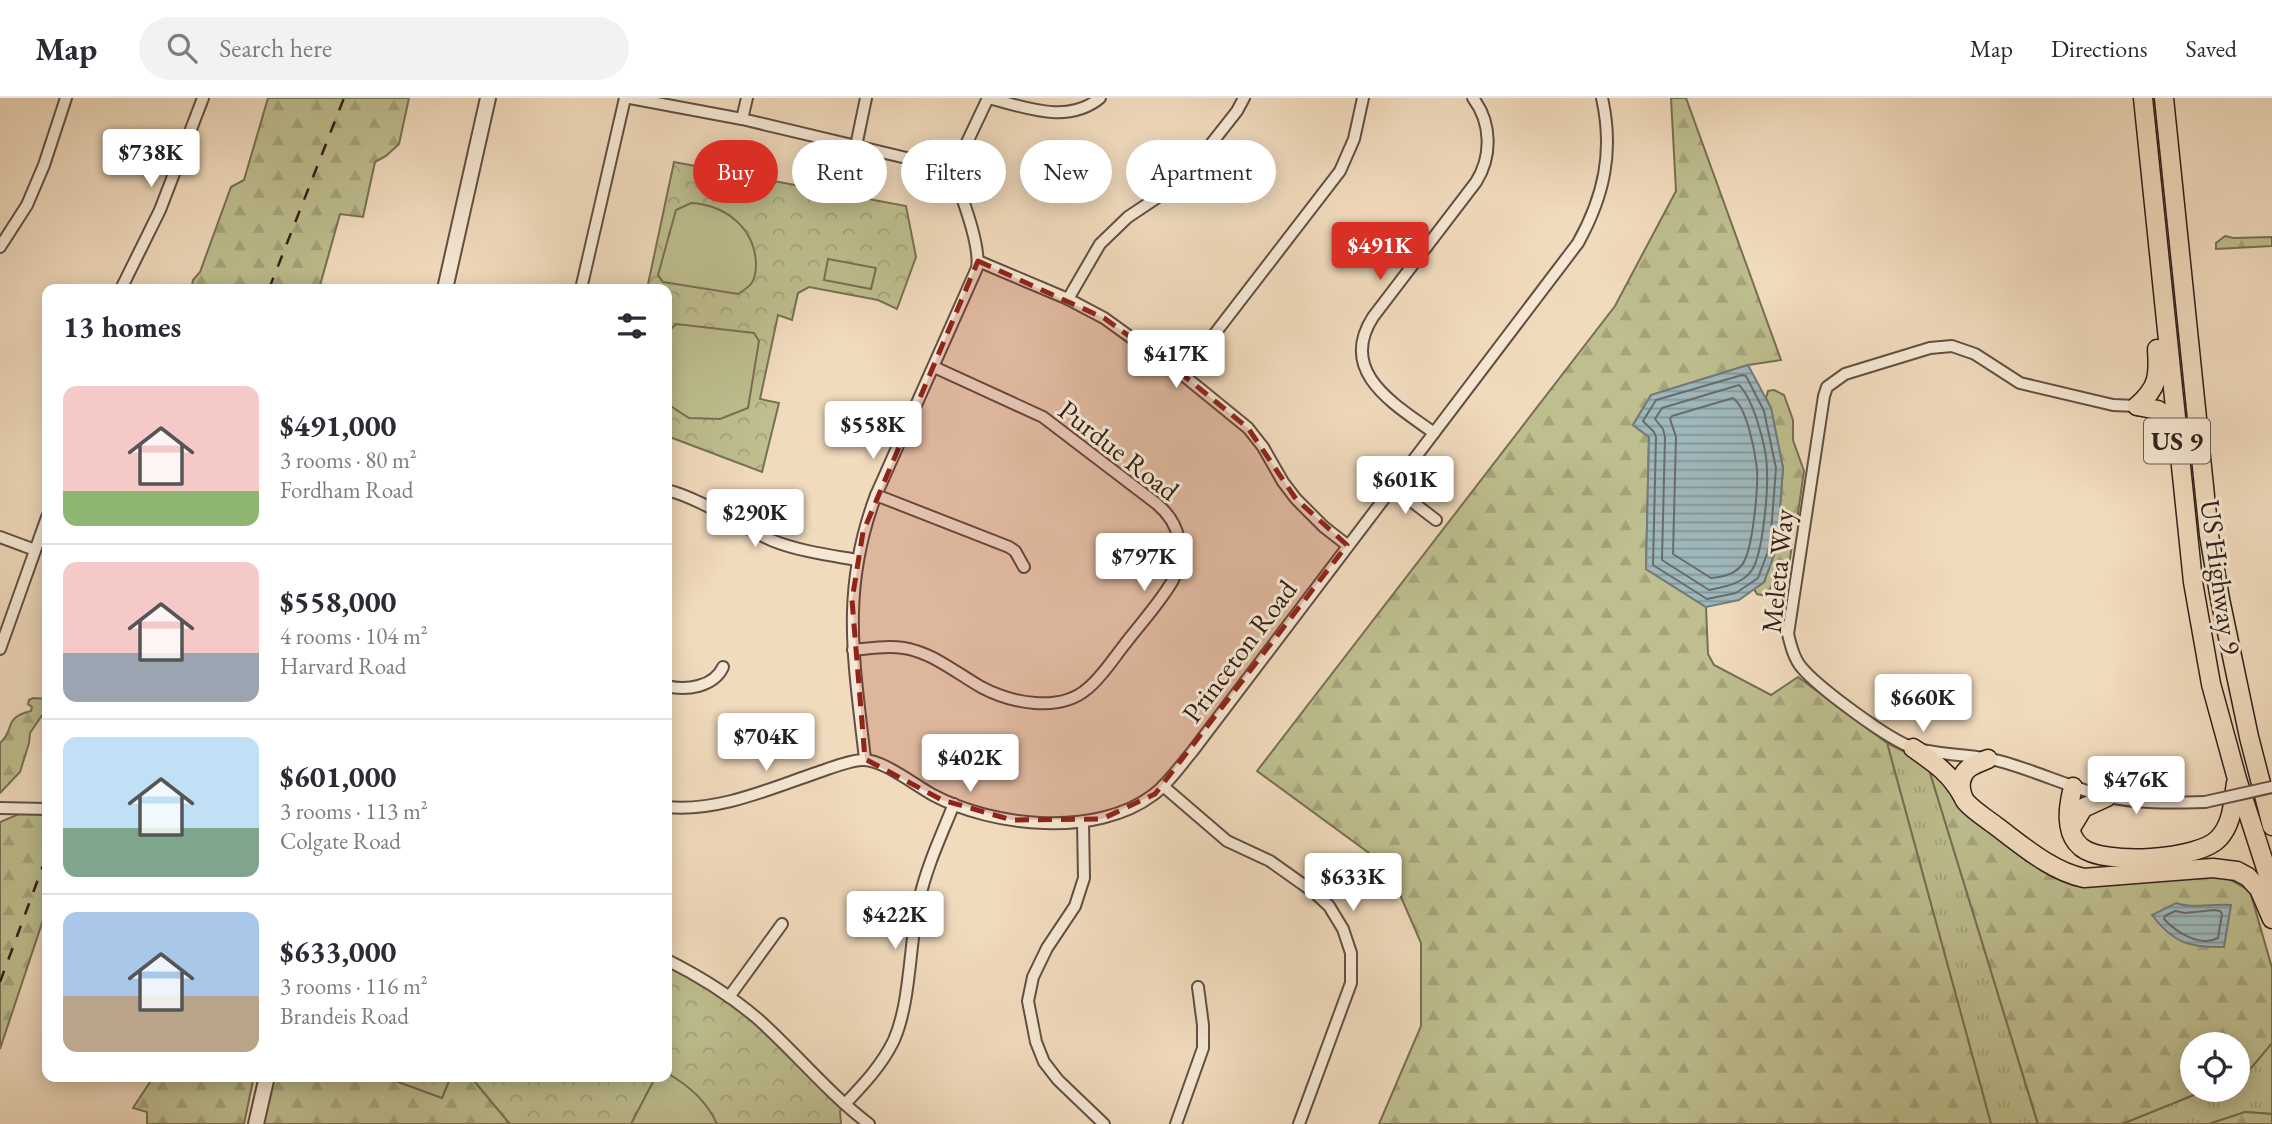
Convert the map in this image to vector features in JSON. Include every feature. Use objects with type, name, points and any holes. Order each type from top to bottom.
[{"type":"highway","name":"US Highway 9","points":[[2143,98],[2193,582],[2211,684],[2237,779],[2272,887]]},
{"type":"highway","name":"US Highway 9","points":[[2164,98],[2209,535],[2249,737],[2272,826]]},
{"type":"highway","points":[[2175,212],[2180,150],[2176,104],[2178,98]]},
{"type":"highway","points":[[2137,406],[2151,393],[2159,369],[2150,271],[2157,234]]},
{"type":"highway","points":[[2137,406],[2158,411],[2168,417],[2174,434],[2182,484]]},
{"type":"highway","points":[[1913,748],[1943,769],[1967,803],[2052,866],[2071,876],[2084,878],[2213,868],[2237,871],[2248,877],[2259,889],[2272,919]]},
{"type":"highway","points":[[1962,796],[1960,784],[1964,772],[1988,758]]},
{"type":"highway","points":[[2073,787],[2068,808],[2071,828],[2074,839],[2083,850],[2098,855],[2145,857],[2196,852],[2214,843],[2225,830],[2237,779]]},
{"type":"highway","points":[[2071,828],[2083,808],[2107,797]]},
{"type":"street","points":[[0,247],[27,205],[44,165],[66,98]]},
{"type":"street","points":[[123,284],[160,210],[203,98]]},
{"type":"street","points":[[446,284],[488,98]]},
{"type":"street","points":[[582,284],[628,98],[742,119],[831,140]]},
{"type":"street","points":[[742,119],[747,98]]},
{"type":"street","points":[[857,140],[866,98]]},
{"type":"street","points":[[968,140],[988,98],[1056,113],[1076,111],[1100,98]]},
{"type":"street","points":[[1068,299],[1100,244],[1128,217],[1182,181],[1237,111],[1244,98]]},
{"type":"street","points":[[1184,375],[1340,171],[1354,139],[1363,98]]},
{"type":"street","points":[[1434,433],[1375,386],[1364,365],[1363,340],[1373,317],[1484,169],[1488,148],[1487,128],[1482,112],[1473,98]]},
{"type":"street","name":"Princeton Road","points":[[865,759],[954,804],[1001,818],[1037,822],[1083,822],[1102,819],[1122,813],[1163,786],[1192,752],[1570,255],[1590,222],[1602,189],[1607,150],[1602,98]]},
{"type":"street","points":[[672,807],[693,808],[726,803],[865,759],[853,650],[852,600],[857,560],[876,495],[975,274],[978,261],[963,203]]},
{"type":"street","points":[[978,261],[1068,299],[1111,323],[1184,375],[1253,434],[1296,499],[1347,545]]},
{"type":"street","name":"Meleta Way","points":[[2137,406],[2113,405],[2020,383],[1975,354],[1952,346],[1930,348],[1846,374],[1827,387],[1788,634],[1792,650],[1802,668],[1857,714],[1889,737],[1913,748],[2003,761],[2107,797],[2160,803],[2205,802],[2272,787]]},
{"type":"street","name":"Purdue Road","points":[[853,650],[908,648],[999,695],[1038,703],[1065,700],[1087,690],[1100,676],[1170,585],[1178,566],[1180,553],[1177,532],[1172,520],[1157,504],[1043,418],[934,367]]},
{"type":"street","points":[[1393,487],[1436,520]]},
{"type":"street","points":[[672,492],[786,545],[857,560]]},
{"type":"street","points":[[876,495],[1009,547],[1015,551],[1024,567]]},
{"type":"street","points":[[0,649],[42,531]]},
{"type":"street","points":[[0,537],[35,550]]},
{"type":"street","points":[[672,687],[679,689],[701,685],[713,679],[723,667]]},
{"type":"street","points":[[1163,786],[1227,841],[1269,861],[1315,893],[1329,906],[1343,929],[1351,953],[1350,983],[1299,1124]]},
{"type":"street","points":[[845,1104],[876,1070],[895,1038],[902,1011],[919,898],[954,804]]},
{"type":"street","points":[[0,808],[42,809]]},
{"type":"street","points":[[1083,822],[1084,878],[1076,906],[1047,948],[1033,977],[1028,1002],[1036,1042],[1044,1062],[1058,1080],[1104,1124]]},
{"type":"street","points":[[729,998],[782,924]]},
{"type":"street","points":[[672,963],[729,998],[757,1019],[869,1124]]},
{"type":"street","points":[[1176,1124],[1203,1048],[1198,988]]},
{"type":"street","points":[[256,1124],[266,1082]]},
{"type":"highlighted area","points":[[978,261],[1104,318],[1183,375],[1248,428],[1296,499],[1347,545],[1155,794],[1102,819],[1012,820],[942,800],[865,759],[852,600],[863,532]]},
{"type":"green space","points":[[268,98],[409,98],[399,144],[375,162],[363,217],[340,214],[320,284],[192,284],[200,272],[231,187],[244,180]]},
{"type":"green space","points":[[1671,98],[1686,98],[1781,360],[1748,365],[1651,395],[1633,425],[1649,437],[1646,569],[1706,607],[1708,654],[1714,665],[1771,695],[1798,677],[1887,743],[1991,1124],[1379,1124],[1421,1026],[1421,943],[1388,867],[1257,771],[1615,306],[1676,191]]},
{"type":"green space","points":[[674,162],[693,166],[693,203],[778,203],[778,182],[792,184],[792,203],[887,202],[906,206],[916,257],[897,309],[878,300],[809,287],[798,293],[792,320],[778,315],[760,399],[779,403],[762,472],[672,438],[672,284],[648,284]]},
{"type":"green space","points":[[691,203],[726,213],[736,220],[750,239],[756,263],[755,274],[751,284],[738,294],[663,282],[658,275],[676,210]]},
{"type":"green space","points":[[2225,236],[2272,237],[2272,246],[2216,249],[2216,243]]},
{"type":"green space","points":[[828,259],[876,268],[871,289],[824,280]]},
{"type":"green space","points":[[676,324],[754,333],[759,341],[748,408],[720,419],[689,418],[672,407],[672,328]]},
{"type":"green space","points":[[1774,390],[1784,395],[1793,420],[1793,440],[1804,471],[1797,520],[1779,519],[1783,468],[1771,408],[1766,398],[1768,391]]},
{"type":"green space","points":[[1778,543],[1792,545],[1787,579],[1773,583],[1766,596],[1757,594],[1754,589],[1764,582]]},
{"type":"green space","points":[[42,699],[42,715],[30,733],[20,772],[0,793],[0,743],[16,717],[31,711],[29,700]]},
{"type":"green space","points":[[1887,743],[1927,763],[2038,1124],[1991,1124]]},
{"type":"green space","points":[[1927,763],[1977,823],[2064,881],[2218,873],[2250,891],[2272,968],[2272,1043],[2252,1067],[2250,1068],[2250,1032],[2180,1032],[2180,1101],[2122,1124],[2038,1124]]},
{"type":"green space","points":[[31,809],[42,809],[42,923],[0,1049],[0,822]]},
{"type":"green space","points":[[672,963],[742,1007],[845,1104],[840,1111],[841,1124],[510,1124],[475,1082],[672,1082]]},
{"type":"green space","points":[[2272,1043],[2272,1114],[2245,1112],[2209,1124],[2122,1124],[2180,1101],[2250,1102],[2252,1067]]},
{"type":"green space","points":[[672,1076],[696,1094],[717,1124],[631,1124],[653,1082],[672,1082]]},
{"type":"green space","points":[[150,1082],[253,1082],[244,1124],[147,1124],[147,1112],[133,1108]]},
{"type":"green space","points":[[266,1082],[398,1082],[442,1098],[449,1082],[475,1082],[510,1124],[256,1124]]},
{"type":"green space","points":[[398,1082],[449,1082],[442,1098]]},
{"type":"green space","points":[[2245,1112],[2272,1114],[2272,1124],[2209,1124]]},
{"type":"water","points":[[1748,365],[1771,408],[1783,468],[1777,547],[1764,582],[1739,600],[1706,607],[1646,569],[1649,437],[1633,425],[1651,395]]},
{"type":"water","points":[[2176,903],[2188,906],[2231,905],[2224,947],[2192,945],[2167,932],[2152,915]]},
{"type":"railway","points":[[271,284],[344,98]]},
{"type":"railway","points":[[0,982],[42,869]]}]
